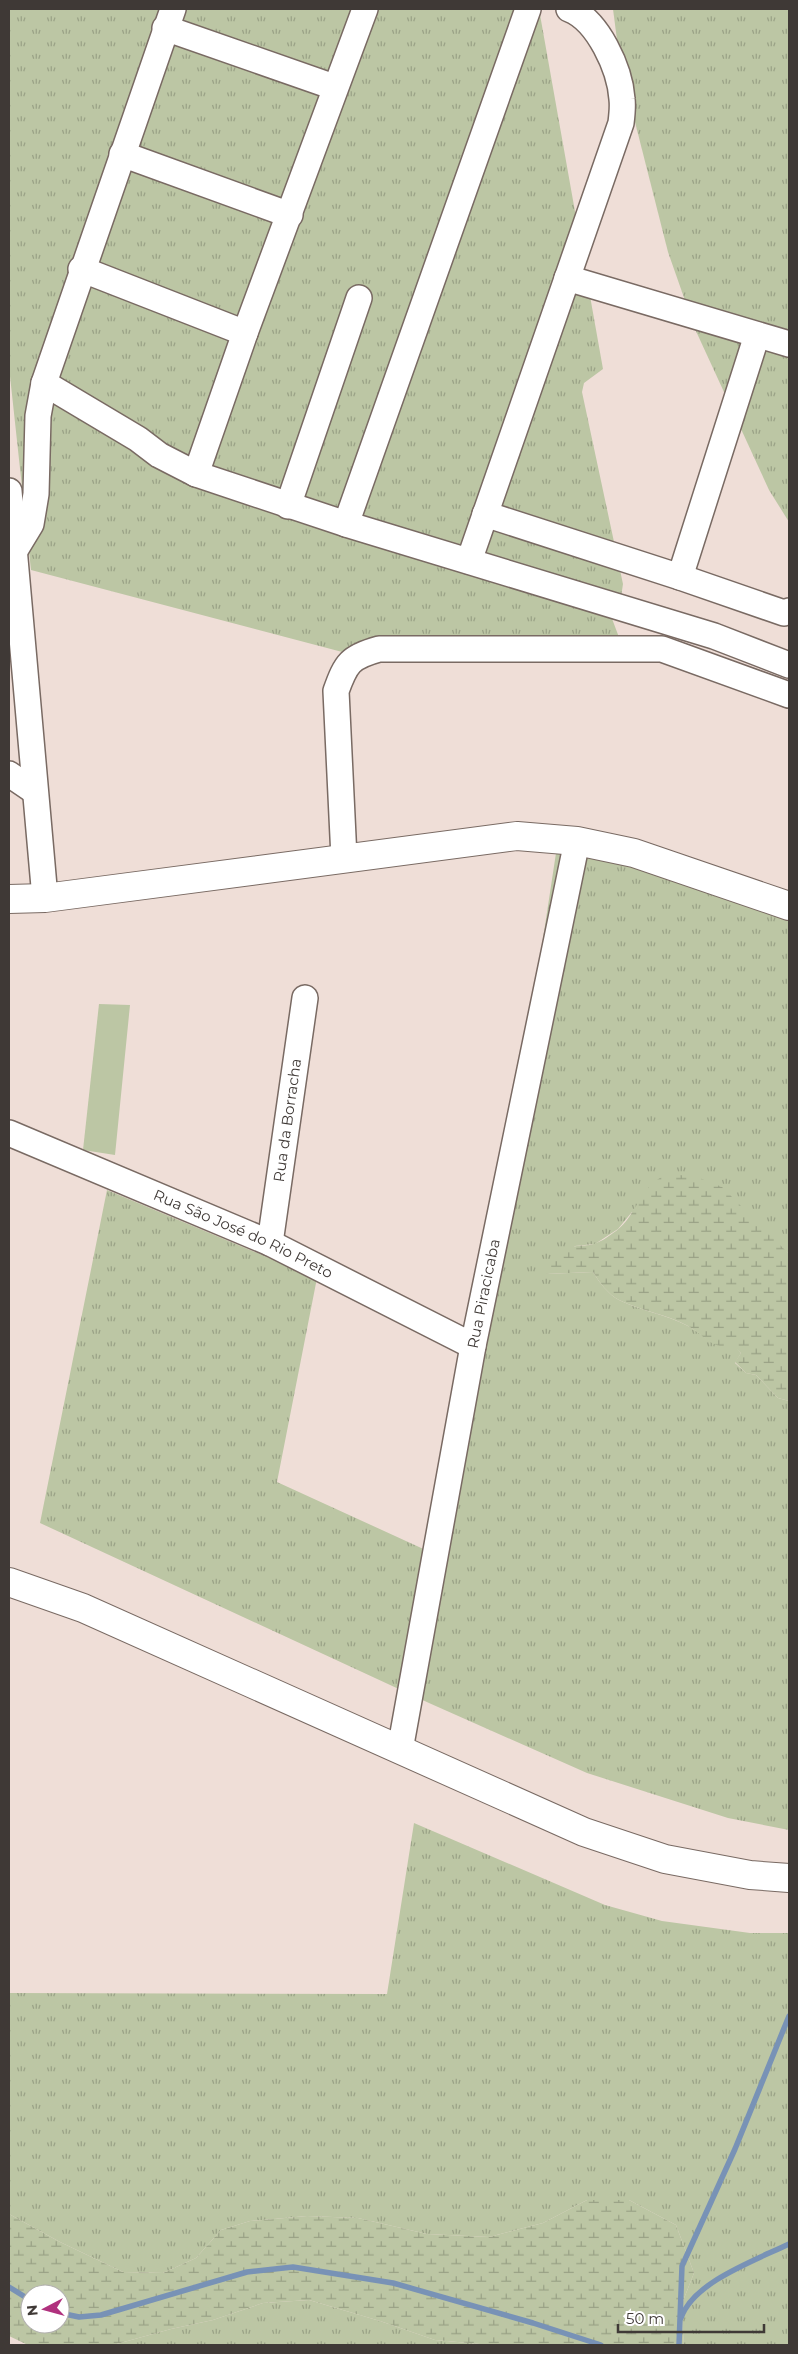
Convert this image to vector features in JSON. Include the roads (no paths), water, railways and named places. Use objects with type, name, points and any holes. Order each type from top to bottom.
[{"type":"main road","points":[[9,899],[45,898],[517,836],[577,841],[634,853],[789,906]]},
{"type":"main road","points":[[10,1588],[83,1608],[584,1832],[665,1859],[750,1875],[789,1878]]},
{"type":"street","points":[[196,474],[245,333],[290,215],[334,87],[365,9]]},
{"type":"street","points":[[346,524],[528,9]]},
{"type":"street","points":[[469,561],[621,123],[622,99],[616,74],[602,40],[589,22],[568,9]]},
{"type":"street","points":[[14,552],[31,524],[36,494],[38,416],[44,383],[169,18],[334,87]]},
{"type":"street","points":[[122,154],[290,215]]},
{"type":"street","points":[[82,269],[245,333]]},
{"type":"street","points":[[567,278],[789,344]]},
{"type":"street","points":[[288,506],[359,298]]},
{"type":"street","points":[[680,577],[757,335]]},
{"type":"street","points":[[44,383],[138,439],[159,455],[196,474],[288,506],[714,636],[789,665]]},
{"type":"street","points":[[9,492],[34,791],[45,898]]},
{"type":"street","points":[[485,514],[784,613],[789,611]]},
{"type":"street","points":[[344,858],[336,691],[343,670],[359,655],[379,649],[662,649],[714,636]]},
{"type":"street","points":[[662,649],[789,695]]},
{"type":"street","points":[[9,774],[34,791]]},
{"type":"street","name":"Rua Piracicaba","points":[[400,1750],[473,1346],[577,841]]},
{"type":"street","name":"Rua da Borracha","points":[[270,1243],[305,998]]},
{"type":"street","name":"Rua São José do Rio Preto","points":[[9,1133],[270,1243],[473,1346]]},
{"type":"waterway","points":[[679,2345],[682,2266],[735,2149],[789,2016]]},
{"type":"waterway","points":[[681,2318],[688,2305],[712,2283],[743,2265],[789,2244]]},
{"type":"waterway","points":[[70,2315],[79,2317],[101,2315],[247,2272],[293,2267],[393,2283],[533,2323],[601,2345]]},
{"type":"waterway","points":[[9,2287],[20,2294]]}]
